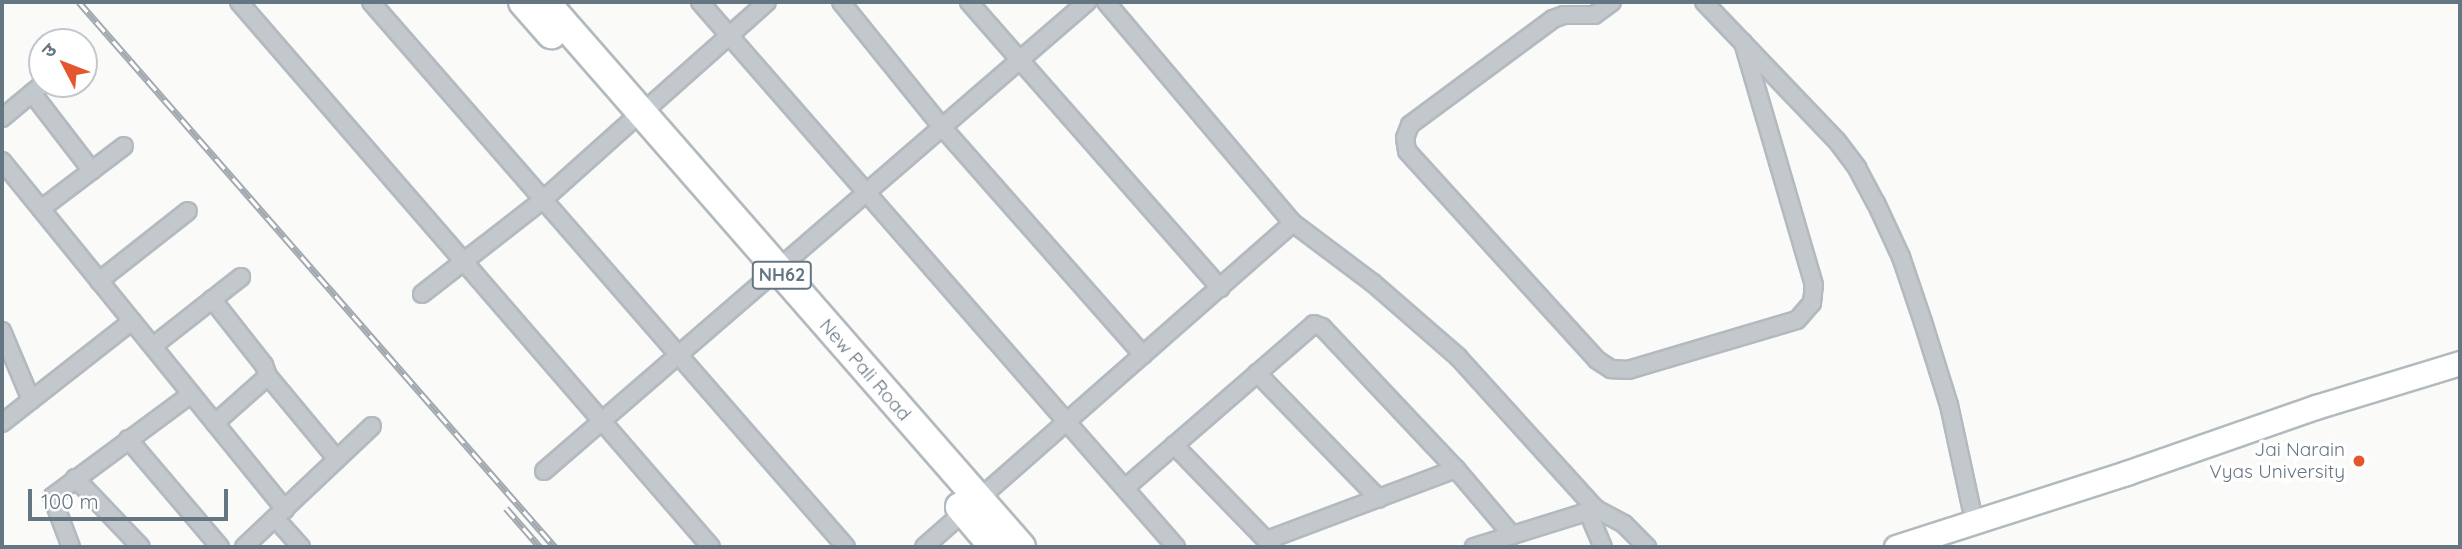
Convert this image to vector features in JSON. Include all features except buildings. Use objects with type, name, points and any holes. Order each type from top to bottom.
[{"type":"highway","name":"New Pali Road","points":[[523,2],[635,118]]},
{"type":"highway","name":"New Pali Road","points":[[545,2],[635,118],[769,274],[972,506],[1021,547]]},
{"type":"highway","name":"New Pali Road","points":[[972,506],[994,547]]},
{"type":"street","points":[[239,2],[467,262],[711,547]]},
{"type":"street","points":[[371,2],[846,547]]},
{"type":"street","points":[[700,2],[1176,547]]},
{"type":"street","points":[[422,294],[467,262],[544,199],[766,2]]},
{"type":"street","points":[[841,2],[942,127],[1143,355]]},
{"type":"street","points":[[969,2],[1220,288]]},
{"type":"street","points":[[544,471],[1087,2]]},
{"type":"street","points":[[1106,2],[1293,223],[1373,283],[1458,357],[1592,511],[1603,547]]},
{"type":"street","points":[[1612,2],[1594,15],[1564,15],[1553,19],[1410,125],[1405,138],[1406,151],[1597,360],[1611,369],[1628,370],[1797,320],[1812,303],[1814,285],[1743,42]]},
{"type":"street","points":[[1704,2],[1837,141],[1857,168],[1889,228],[1949,405],[1974,521]]},
{"type":"street","points":[[2,118],[28,97]]},
{"type":"street","points":[[44,98],[92,171]]},
{"type":"street","points":[[41,209],[124,146]]},
{"type":"street","points":[[2,161],[9,183],[41,209],[215,423],[301,547]]},
{"type":"street","points":[[99,281],[188,211]]},
{"type":"street","points":[[925,547],[1293,223]]},
{"type":"street","points":[[153,346],[241,277]]},
{"type":"street","points":[[212,299],[264,365],[268,376],[337,459]]},
{"type":"street","points":[[2,423],[132,321]]},
{"type":"street","points":[[1125,488],[1305,328],[1314,324],[1322,327],[1456,469],[1512,535]]},
{"type":"street","points":[[2,331],[31,400]]},
{"type":"street","points":[[1896,547],[2126,473],[2316,407],[2460,363]]},
{"type":"street","points":[[1256,373],[1379,499]]},
{"type":"street","points":[[215,423],[268,376]]},
{"type":"street","points":[[71,547],[52,497],[191,394]]},
{"type":"street","points":[[244,547],[372,426]]},
{"type":"street","points":[[128,439],[220,547]]},
{"type":"street","points":[[1174,444],[1270,544],[1456,469]]},
{"type":"street","points":[[75,478],[141,547]]},
{"type":"street","points":[[1474,547],[1592,511],[1624,524],[1647,547]]},
{"type":"railway","points":[[79,2],[555,547]]},
{"type":"railway","points":[[506,508],[540,547]]},
{"type":"place","name":"Jai Narain Vyas University","points":[[2359,461]]}]
